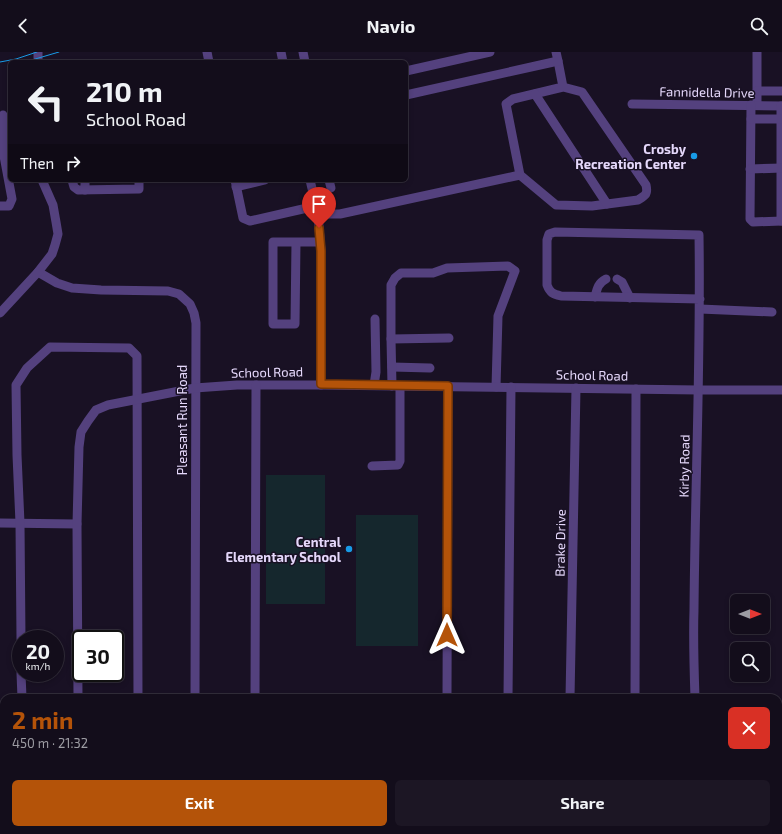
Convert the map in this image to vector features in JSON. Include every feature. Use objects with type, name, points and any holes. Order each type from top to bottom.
[{"type":"street","points":[[408,71],[490,52]]},
{"type":"street","points":[[556,52],[563,87]]},
{"type":"street","points":[[757,52],[757,91],[751,118],[750,219],[753,222],[782,221],[781,106]]},
{"type":"street","points":[[408,95],[558,61]]},
{"type":"street","points":[[563,87],[582,92],[646,185],[647,191],[645,196],[638,200],[592,206],[556,205],[520,175],[506,104],[513,99],[535,94],[563,87]]},
{"type":"street","points":[[757,91],[782,91]]},
{"type":"street","points":[[535,94],[607,204]]},
{"type":"street","name":"Fannidella Drive","points":[[632,104],[781,106]]},
{"type":"street","points":[[4,114],[4,156],[8,178]]},
{"type":"street","points":[[751,118],[781,119]]},
{"type":"street","points":[[750,169],[781,168]]},
{"type":"street","points":[[245,182],[235,183],[243,218],[250,221],[317,210],[340,214],[520,175]]},
{"type":"street","points":[[0,206],[9,206],[12,199],[9,182]]},
{"type":"street","points":[[0,313],[4,301],[38,272],[52,254],[58,234],[53,205],[43,182]]},
{"type":"street","points":[[73,182],[74,187],[78,190],[139,189],[139,182]]},
{"type":"street","points":[[85,182],[85,190]]},
{"type":"street","points":[[310,182],[317,210],[321,251],[321,384]]},
{"type":"street","name":"Kirby Road","points":[[595,297],[561,296],[549,291],[547,285],[547,240],[549,234],[564,232],[699,235],[700,309],[694,612],[694,694]]},
{"type":"street","points":[[296,242],[295,324],[273,324],[273,242],[296,242],[320,242]]},
{"type":"street","points":[[372,466],[398,465],[400,461],[396,386],[392,367],[391,285],[395,278],[401,273],[433,273],[447,268],[508,266],[515,271],[498,316],[496,387]]},
{"type":"street","name":"Pleasant Run Road","points":[[38,272],[57,283],[72,288],[168,291],[179,294],[190,304],[194,312],[196,323],[195,694]]},
{"type":"street","points":[[606,279],[601,281],[598,285],[595,297],[700,299]]},
{"type":"street","points":[[617,279],[622,282],[630,298]]},
{"type":"street","points":[[700,309],[772,312]]},
{"type":"street","points":[[374,385],[376,372],[375,320]]},
{"type":"street","points":[[391,339],[449,338]]},
{"type":"street","points":[[21,630],[20,523],[16,385],[26,368],[50,347],[129,348],[137,356],[138,694]]},
{"type":"street","points":[[392,367],[430,368]]},
{"type":"street","name":"School Road","points":[[78,694],[77,524],[79,447],[82,432],[96,410],[108,405],[195,388],[256,385],[321,384],[782,390]]},
{"type":"street","points":[[255,694],[256,385]]},
{"type":"street","points":[[446,694],[448,386]]},
{"type":"street","points":[[508,694],[511,387]]},
{"type":"street","name":"Brake Drive","points":[[570,694],[576,388]]},
{"type":"street","points":[[635,694],[636,389]]},
{"type":"street","points":[[0,523],[77,524]]},
{"type":"street","points":[[22,682],[22,694]]},
{"type":"shaded area","points":[[266,475],[325,475],[325,604],[266,604]]},
{"type":"shaded area","points":[[356,515],[418,515],[418,646],[356,646]]},
{"type":"tram line","points":[[11,60],[37,52]]},
{"type":"tram line","points":[[32,60],[59,52]]},
{"type":"tram line","points":[[0,62],[8,60]]},
{"type":"place","name":"Crosby Recreation Center","points":[[694,156]]},
{"type":"place","name":"Central Elementary School","points":[[349,549]]},
{"type":"route","points":[[319,228],[321,251],[321,384],[448,386],[447,635]]}]
